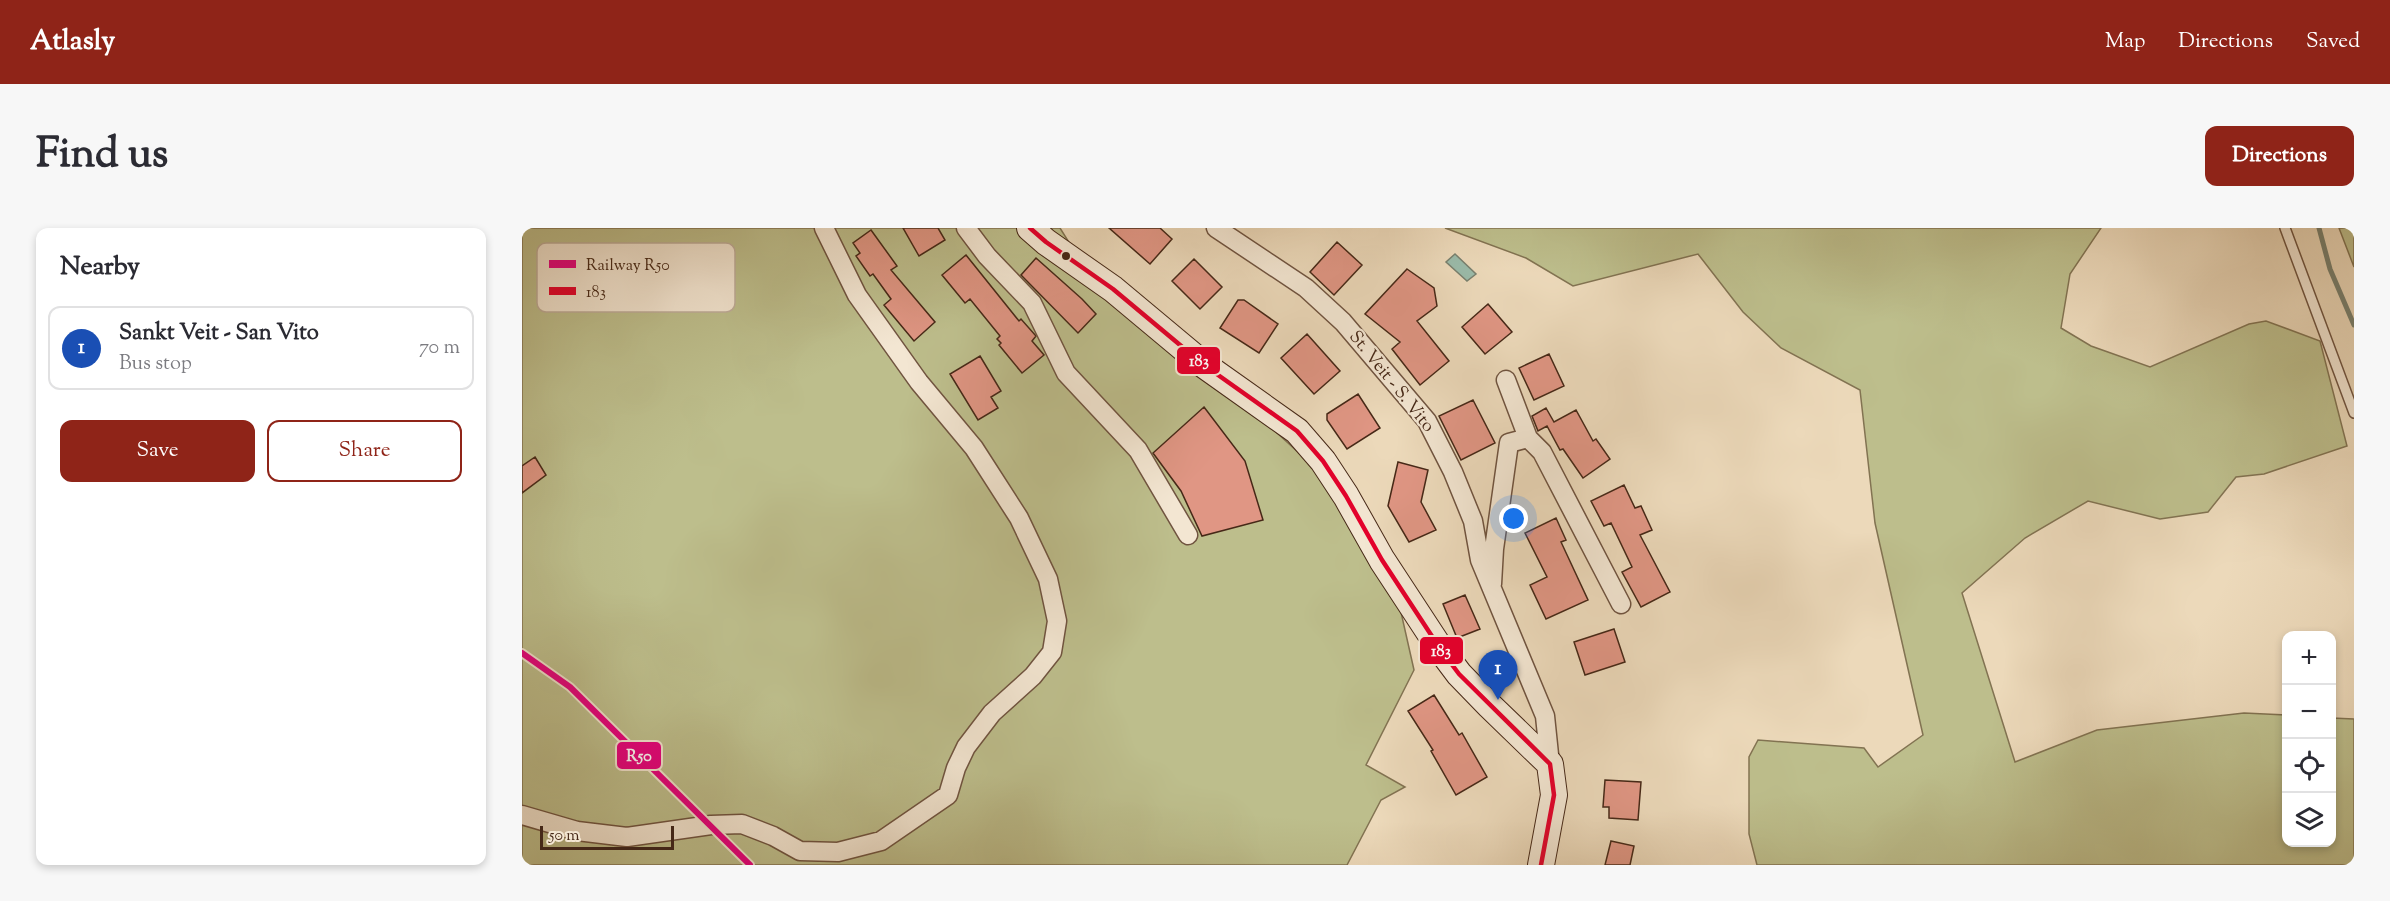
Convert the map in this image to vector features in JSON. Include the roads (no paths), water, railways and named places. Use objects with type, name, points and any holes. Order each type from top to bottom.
[{"type":"street","points":[[522,815],[577,831],[627,837],[711,825],[742,824],[773,836],[800,851],[838,852],[881,841],[948,795],[956,768],[966,747],[992,713],[1033,676],[1052,652],[1057,621],[1048,579],[1019,518],[975,448],[919,382],[857,295],[824,228]]},
{"type":"street","points":[[966,228],[987,256],[1032,303],[1066,374],[1138,450],[1188,535]]},
{"type":"street","points":[[1030,228],[1046,242],[1113,289],[1204,365],[1297,431],[1323,461],[1382,560],[1459,675],[1550,764],[1554,795],[1541,865]]},
{"type":"street","name":"St. Veit - S. Vito","points":[[1216,228],[1306,288],[1343,322],[1427,421],[1454,472],[1473,521],[1480,560],[1545,716],[1550,764]]},
{"type":"street","points":[[1506,380],[1528,438],[1542,452],[1621,604]]},
{"type":"street","name":"St. Veit - S. Vito","points":[[1492,589],[1494,549],[1509,443],[1528,438]]},
{"type":"lane","points":[[2285,228],[2354,413]]},
{"type":"waterway","points":[[2319,228],[2330,269],[2354,325]]},
{"type":"rail line","name":"R50","points":[[522,653],[570,687],[750,865]]},
{"type":"place","name":"Sankt Veit - San Vito","points":[[1498,700]]}]
